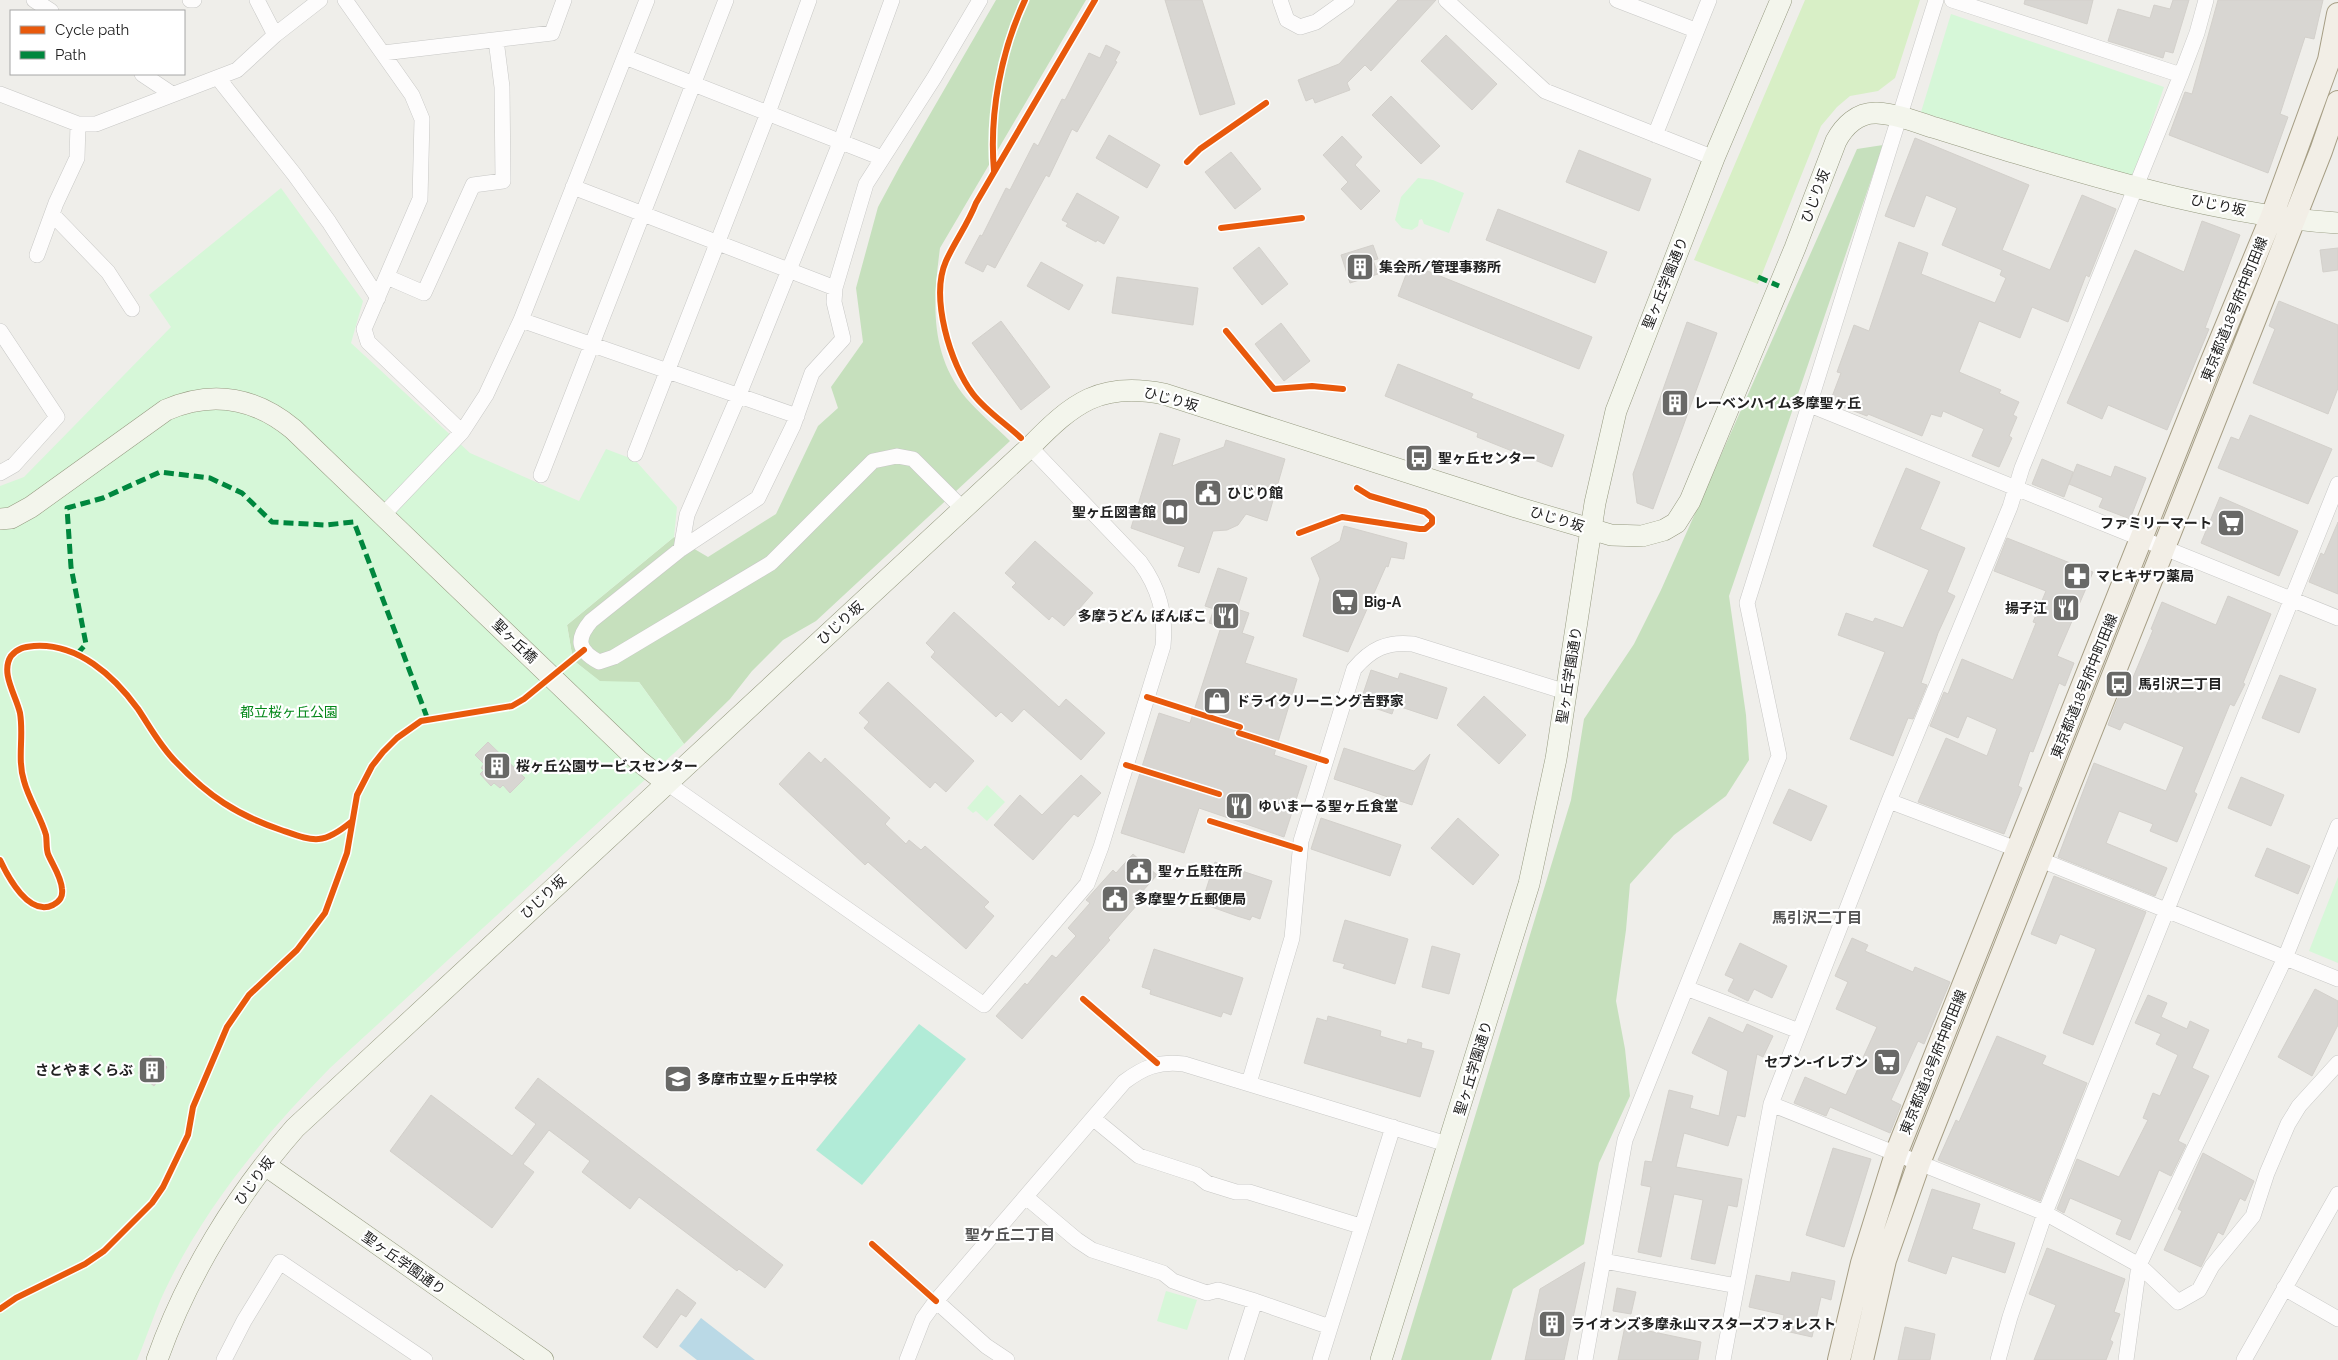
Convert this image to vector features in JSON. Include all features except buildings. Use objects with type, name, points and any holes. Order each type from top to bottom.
[{"type":"main road","name":"東京都道18号府中町田線","points":[[1839,1360],[1862,1263],[1896,1154],[2019,850],[2209,368],[2272,216],[2329,60],[2338,14]]},
{"type":"main road","name":"東京都道18号府中町田線","points":[[1862,1360],[1885,1260],[1919,1163],[2294,219],[2338,102]]},
{"type":"street","points":[[34,0],[49,10]]},
{"type":"street","points":[[256,0],[275,35]]},
{"type":"street","points":[[0,94],[78,124],[96,124],[237,70],[275,35],[320,0]]},
{"type":"street","points":[[345,0],[412,95],[422,119],[420,199],[364,329],[368,342],[462,432]]},
{"type":"street","points":[[383,53],[552,33],[564,0]]},
{"type":"street","points":[[382,516],[462,432],[486,395],[522,320],[647,0]]},
{"type":"street","points":[[541,475],[726,0]]},
{"type":"street","points":[[635,454],[768,113],[809,0]]},
{"type":"street","points":[[681,549],[687,516],[738,397],[840,143],[892,0]]},
{"type":"street","points":[[963,509],[913,459],[897,456],[873,461],[772,563],[614,658],[599,662],[591,658],[584,650],[580,639],[582,632],[591,620],[681,549],[758,498],[797,416],[812,374],[843,339],[834,302],[835,288],[866,184],[934,78],[980,0]]},
{"type":"street","points":[[1280,0],[1287,20],[1300,27],[1316,22],[1347,0]]},
{"type":"street","points":[[1446,0],[1545,91],[1714,158]]},
{"type":"street","points":[[1617,0],[1695,30]]},
{"type":"street","points":[[1654,135],[1695,30],[1709,0]]},
{"type":"street","name":"聖ヶ丘学園通り","points":[[1382,1360],[1450,1145],[1529,884],[1549,794],[1590,529],[1610,433],[1621,396],[1714,158],[1781,0]]},
{"type":"street","points":[[1585,1360],[1626,1140],[1779,756],[1748,603],[1936,0]]},
{"type":"street","points":[[1952,0],[2181,75]]},
{"type":"street","points":[[1723,1360],[1771,1104],[1889,801],[2181,75],[2197,33],[2206,0]]},
{"type":"street","points":[[387,277],[424,293],[473,185],[502,181],[502,87],[496,40]]},
{"type":"street","points":[[625,57],[882,158]]},
{"type":"street","points":[[144,75],[172,94]]},
{"type":"street","points":[[218,78],[317,206],[378,298]]},
{"type":"street","name":"ひじり坂","points":[[157,1360],[165,1338],[209,1249],[251,1183],[290,1134],[1057,420],[1086,399],[1112,392],[1141,389],[1164,394],[1590,529],[1611,535],[1642,536],[1664,530],[1676,523],[1684,513],[1695,492],[1840,134],[1851,121],[1870,113],[1899,116],[2014,153],[2136,187],[2272,216],[2338,223]]},
{"type":"street","points":[[37,255],[77,158],[78,124]]},
{"type":"street","points":[[573,187],[835,288]]},
{"type":"street","points":[[53,215],[108,272],[132,309]]},
{"type":"street","points":[[522,320],[738,397],[797,416]]},
{"type":"street","points":[[0,331],[58,417],[14,465],[0,473]]},
{"type":"street","name":"聖ヶ丘橋","points":[[0,520],[11,518],[31,507],[166,410],[184,402],[206,398],[237,400],[276,415],[653,774],[667,783]]},
{"type":"street","points":[[1810,405],[2016,489],[2291,597],[2338,618]]},
{"type":"street","points":[[667,783],[984,1005],[1087,884],[1101,847],[1163,646],[1165,631],[1160,601],[1150,577],[1140,562],[1030,447]]},
{"type":"street","points":[[1998,1360],[2010,1317],[2045,1213],[2338,484]]},
{"type":"street","points":[[1249,1083],[1292,938],[1301,841],[1354,669],[1373,650],[1382,645],[1398,642],[1413,644],[1566,692]]},
{"type":"street","points":[[1889,801],[2019,850]]},
{"type":"street","points":[[2126,1360],[2139,1265],[2285,958],[2338,826]]},
{"type":"street","points":[[2040,860],[2338,979]]},
{"type":"street","points":[[1686,988],[1799,1031]]},
{"type":"street","points":[[907,1360],[923,1319],[936,1301],[1124,1082],[1143,1068],[1157,1063],[1184,1064],[1450,1145]]},
{"type":"street","points":[[1771,1104],[2045,1213],[2139,1265],[2178,1302],[2199,1290],[2212,1266],[2253,1216],[2267,1173],[2292,1118],[2299,1106],[2338,1063]]},
{"type":"street","points":[[1094,1119],[1139,1156],[1197,1175],[1207,1183],[1236,1192],[1249,1192],[1360,1226]]},
{"type":"street","points":[[1320,1360],[1360,1226],[1393,1127]]},
{"type":"street","name":"聖ヶ丘学園通り","points":[[265,1165],[543,1360]]},
{"type":"street","points":[[2244,1360],[2284,1288],[2332,1221],[2338,1194]]},
{"type":"street","points":[[1026,1197],[1069,1234],[1092,1250],[1164,1272],[1173,1282],[1208,1293],[1218,1290],[1330,1327]]},
{"type":"street","points":[[1604,1261],[1737,1286]]},
{"type":"street","points":[[226,1360],[244,1321],[280,1262],[425,1360]]},
{"type":"street","points":[[2284,1288],[2338,1318]]},
{"type":"street","points":[[936,1301],[986,1346],[1007,1360]]},
{"type":"street","points":[[1236,1360],[1255,1301]]},
{"type":"green space","points":[[996,0],[1086,0],[940,248],[935,307],[936,326],[945,363],[954,381],[966,398],[1010,441],[816,621],[783,640],[752,671],[730,699],[684,744],[639,682],[600,682],[573,660],[567,625],[674,537],[708,557],[776,514],[818,426],[838,408],[831,387],[863,342],[856,288],[878,207]]},
{"type":"green space","points":[[1805,0],[1920,0],[1895,78],[1878,91],[1850,96],[1837,107],[1821,126],[1758,284],[1694,260]]},
{"type":"green space","points":[[1951,14],[2164,87],[2133,178],[1921,112]]},
{"type":"green space","points":[[1883,145],[1729,596],[1746,715],[1749,760],[1726,796],[1674,835],[1630,884],[1616,1001],[1625,1049],[1630,1096],[1599,1163],[1584,1244],[1513,1289],[1491,1360],[1401,1360],[1571,800],[1584,719],[1634,644],[1661,590],[1857,149]]},
{"type":"green space","points":[[1418,178],[1433,180],[1464,193],[1449,233],[1424,224],[1422,219],[1419,220],[1418,226],[1412,230],[1402,228],[1395,220],[1401,197]]},
{"type":"green space","name":"都立桜ヶ丘公園","points":[[281,188],[363,301],[351,343],[470,453],[579,501],[606,449],[635,460],[677,507],[674,537],[567,625],[573,660],[600,681],[639,682],[684,744],[330,1068],[284,1117],[221,1196],[185,1252],[160,1301],[137,1360],[0,1360],[0,486],[24,477],[171,327],[149,295]]},
{"type":"green space","points":[[987,785],[1005,802],[987,821],[976,811],[973,813],[967,808]]},
{"type":"green space","points":[[2338,877],[2338,963],[2309,951]]},
{"type":"green space","points":[[919,1024],[966,1059],[862,1185],[816,1150]]},
{"type":"green space","points":[[1166,1291],[1197,1300],[1187,1330],[1157,1321]]},
{"type":"water","points":[[701,1318],[755,1360],[697,1360],[679,1346]]},
{"type":"marked path","points":[[1758,277],[1779,286]]},
{"type":"marked path","points":[[77,654],[86,644],[71,567],[67,508],[103,498],[160,472],[210,478],[242,493],[272,522],[325,525],[354,522],[428,720]]},
{"type":"cycle path","points":[[994,171],[993,127],[995,105],[1003,61],[1025,0]]},
{"type":"cycle path","points":[[1021,438],[978,400],[957,366],[950,348],[941,311],[940,293],[942,276],[946,261],[976,203],[1095,0]]},
{"type":"cycle path","points":[[1187,162],[1200,149],[1266,103]]},
{"type":"cycle path","points":[[1221,228],[1302,218]]},
{"type":"cycle path","points":[[1226,331],[1274,389],[1312,386],[1343,389]]},
{"type":"cycle path","points":[[1299,533],[1342,517],[1420,529],[1425,529],[1432,523],[1432,518],[1425,512],[1370,496],[1357,488]]},
{"type":"cycle path","points":[[0,860],[14,885],[28,901],[44,907],[53,905],[61,898],[61,884],[48,854],[46,835],[26,788],[22,773],[20,713],[7,670],[11,656],[16,651],[21,648],[34,646],[50,646],[65,650],[94,664],[118,685],[138,709],[170,756],[212,795],[237,811],[265,824],[310,839],[325,838],[341,830],[351,822]]},
{"type":"cycle path","points":[[0,1309],[16,1298],[85,1264],[104,1251],[152,1203],[163,1187],[188,1135],[193,1107],[227,1027],[249,995],[297,950],[325,913],[347,853],[357,795],[372,766],[383,752],[397,738],[421,721],[512,706],[524,699],[584,650]]},
{"type":"cycle path","points":[[1147,697],[1240,727]]},
{"type":"cycle path","points":[[1239,733],[1326,761]]},
{"type":"cycle path","points":[[1126,765],[1219,794]]},
{"type":"cycle path","points":[[1210,821],[1300,849]]},
{"type":"cycle path","points":[[1083,999],[1157,1063]]},
{"type":"cycle path","points":[[872,1244],[936,1301]]},
{"type":"place","name":"集会所/管理事務所","points":[[1360,267]]},
{"type":"place","name":"レーベンハイム多摩聖ヶ丘","points":[[1675,403]]},
{"type":"place","name":"聖ヶ丘センター","points":[[1419,458]]},
{"type":"place","name":"ひじり館","points":[[1208,493]]},
{"type":"place","name":"聖ヶ丘図書館","points":[[1175,512]]},
{"type":"place","name":"ファミリーマート","points":[[2231,523]]},
{"type":"place","name":"マヒキザワ薬局","points":[[2077,576]]},
{"type":"place","name":"Big-A","points":[[1345,602]]},
{"type":"place","name":"揚子江","points":[[2066,608]]},
{"type":"place","name":"多摩うどん ぽんぽこ","points":[[1226,616]]},
{"type":"place","name":"馬引沢二丁目","points":[[2119,684]]},
{"type":"place","name":"ドライクリーニング吉野家","points":[[1217,701]]},
{"type":"place","name":"桜ヶ丘公園サービスセンター","points":[[497,766]]},
{"type":"place","name":"ゆいまーる聖ヶ丘食堂","points":[[1239,806]]},
{"type":"place","name":"聖ヶ丘駐在所","points":[[1139,871]]},
{"type":"place","name":"多摩聖ケ丘郵便局","points":[[1115,899]]},
{"type":"place","name":"セブン-イレブン","points":[[1887,1062]]},
{"type":"place","name":"さとやまくらぶ","points":[[152,1070]]},
{"type":"place","name":"多摩市立聖ヶ丘中学校","points":[[678,1079]]},
{"type":"place","name":"ライオンズ多摩永山マスターズフォレスト","points":[[1552,1324]]},
{"type":"district","name":"馬引沢二丁目","points":[[1817,918]]},
{"type":"district","name":"聖ケ丘二丁目","points":[[1010,1235]]}]
